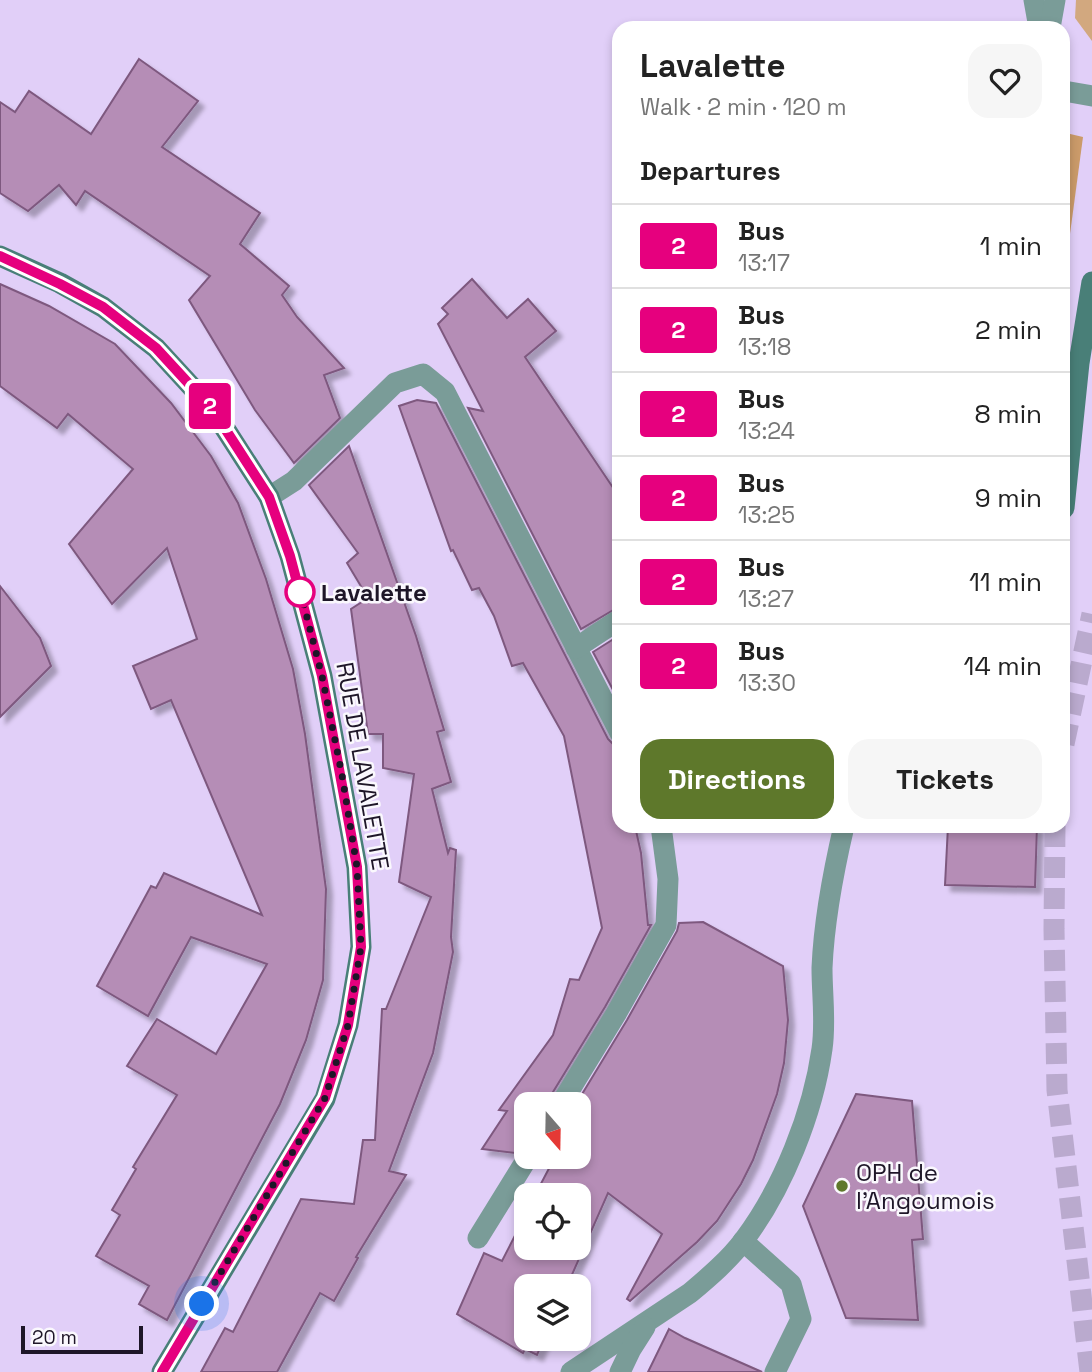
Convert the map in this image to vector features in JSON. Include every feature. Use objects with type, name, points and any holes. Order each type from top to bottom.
[{"type":"street","points":[[1034,0],[1038,21]]},
{"type":"street","points":[[1051,21],[1055,0]]},
{"type":"street","name":"RUE DE LAVALETTE","points":[[0,256],[103,307],[156,348],[213,410],[269,497],[290,556],[322,676],[357,867],[361,947],[348,1025],[325,1098],[162,1372]]},
{"type":"street","points":[[1070,450],[1079,363],[1092,282]]},
{"type":"street","points":[[269,497],[294,481],[395,383],[423,374],[446,392],[612,718]]},
{"type":"street","points":[[576,648],[612,624]]},
{"type":"street","points":[[568,1092],[666,926],[668,879],[662,833]]},
{"type":"street","points":[[571,1372],[690,1293],[743,1241],[781,1177],[814,1093],[822,1046],[822,966],[827,916],[833,872],[843,833]]},
{"type":"street","points":[[478,1238],[521,1169]]},
{"type":"street","points":[[743,1241],[791,1284],[801,1319],[775,1372]]},
{"type":"street","points":[[620,1372],[650,1320]]},
{"type":"shaded area","points":[[1076,0],[1092,0],[1092,41],[1075,18]]},
{"type":"shaded area","points":[[1070,134],[1083,137],[1070,234]]},
{"type":"building","points":[[139,59],[198,101],[162,147],[260,213],[240,244],[289,286],[282,295],[297,317],[344,368],[324,375],[340,418],[294,463],[255,410],[189,300],[210,276],[85,191],[76,205],[59,185],[28,211],[0,193],[0,102],[15,112],[29,91],[91,134]]},
{"type":"building","points":[[472,279],[507,318],[528,299],[556,331],[525,357],[612,486],[612,611],[581,629],[468,408],[483,411],[438,324],[448,314],[442,308]]},
{"type":"building","points":[[0,284],[49,306],[115,344],[171,403],[211,456],[238,503],[266,579],[293,669],[305,734],[326,889],[323,980],[306,1040],[280,1104],[167,1320],[139,1304],[149,1286],[96,1256],[120,1215],[112,1210],[136,1169],[133,1167],[177,1095],[127,1066],[157,1019],[216,1054],[267,964],[191,937],[148,1016],[97,986],[151,886],[156,888],[164,873],[262,915],[171,700],[151,709],[133,666],[197,639],[167,548],[112,604],[69,544],[133,469],[68,414],[57,428],[0,386]]},
{"type":"building","points":[[417,400],[436,403],[612,743],[612,833],[637,833],[648,925],[651,925],[553,1092],[514,1092],[514,1153],[482,1149],[507,1111],[499,1110],[553,1035],[570,979],[579,980],[602,928],[564,736],[523,663],[512,666],[494,616],[479,588],[472,590],[453,550],[451,551],[399,406]]},
{"type":"building","points":[[349,446],[416,636],[444,730],[437,732],[451,782],[432,789],[448,853],[450,848],[456,850],[451,937],[453,952],[433,1053],[389,1171],[406,1175],[356,1257],[358,1258],[334,1301],[320,1293],[277,1372],[201,1372],[225,1328],[233,1332],[301,1199],[354,1204],[363,1140],[375,1140],[382,1009],[386,1009],[431,897],[399,882],[414,774],[383,768],[383,734],[368,734],[351,609],[368,598],[347,563],[358,553],[309,485]]},
{"type":"building","points":[[0,586],[40,638],[51,666],[0,717]]},
{"type":"building","points":[[612,640],[612,688],[593,652]]},
{"type":"building","points":[[948,833],[1037,833],[1035,887],[945,885]]},
{"type":"building","points":[[703,922],[783,966],[788,1020],[784,1063],[777,1094],[753,1160],[741,1184],[717,1221],[697,1242],[630,1301],[627,1299],[662,1234],[608,1193],[591,1232],[591,1183],[541,1183],[549,1169],[592,1169],[592,1092],[583,1092],[627,1020],[679,923]]},
{"type":"building","points":[[856,1094],[912,1101],[923,1239],[912,1240],[918,1320],[846,1318],[803,1206]]},
{"type":"building","points":[[514,1237],[514,1260],[578,1260],[572,1274],[514,1274],[514,1348],[457,1314],[484,1253],[502,1261]]},
{"type":"building","points":[[669,1329],[685,1338],[762,1372],[648,1372]]},
{"type":"tunnel","points":[[1070,716],[1092,614]]},
{"type":"tunnel","points":[[1055,833],[1057,1090],[1090,1372]]},
{"type":"bus line","name":"2","points":[[0,256],[103,307],[156,348],[213,410],[269,497],[290,556],[322,676],[357,867],[361,947],[348,1025],[325,1098],[162,1372]]},
{"type":"place","name":"Lavalette","points":[[300,592]]},
{"type":"place","name":"OPH de l'Angoumois","points":[[842,1186]]},
{"type":"route","points":[[202,1304],[325,1098],[348,1025],[361,947],[357,867],[342,775],[322,676],[300,592]]}]
